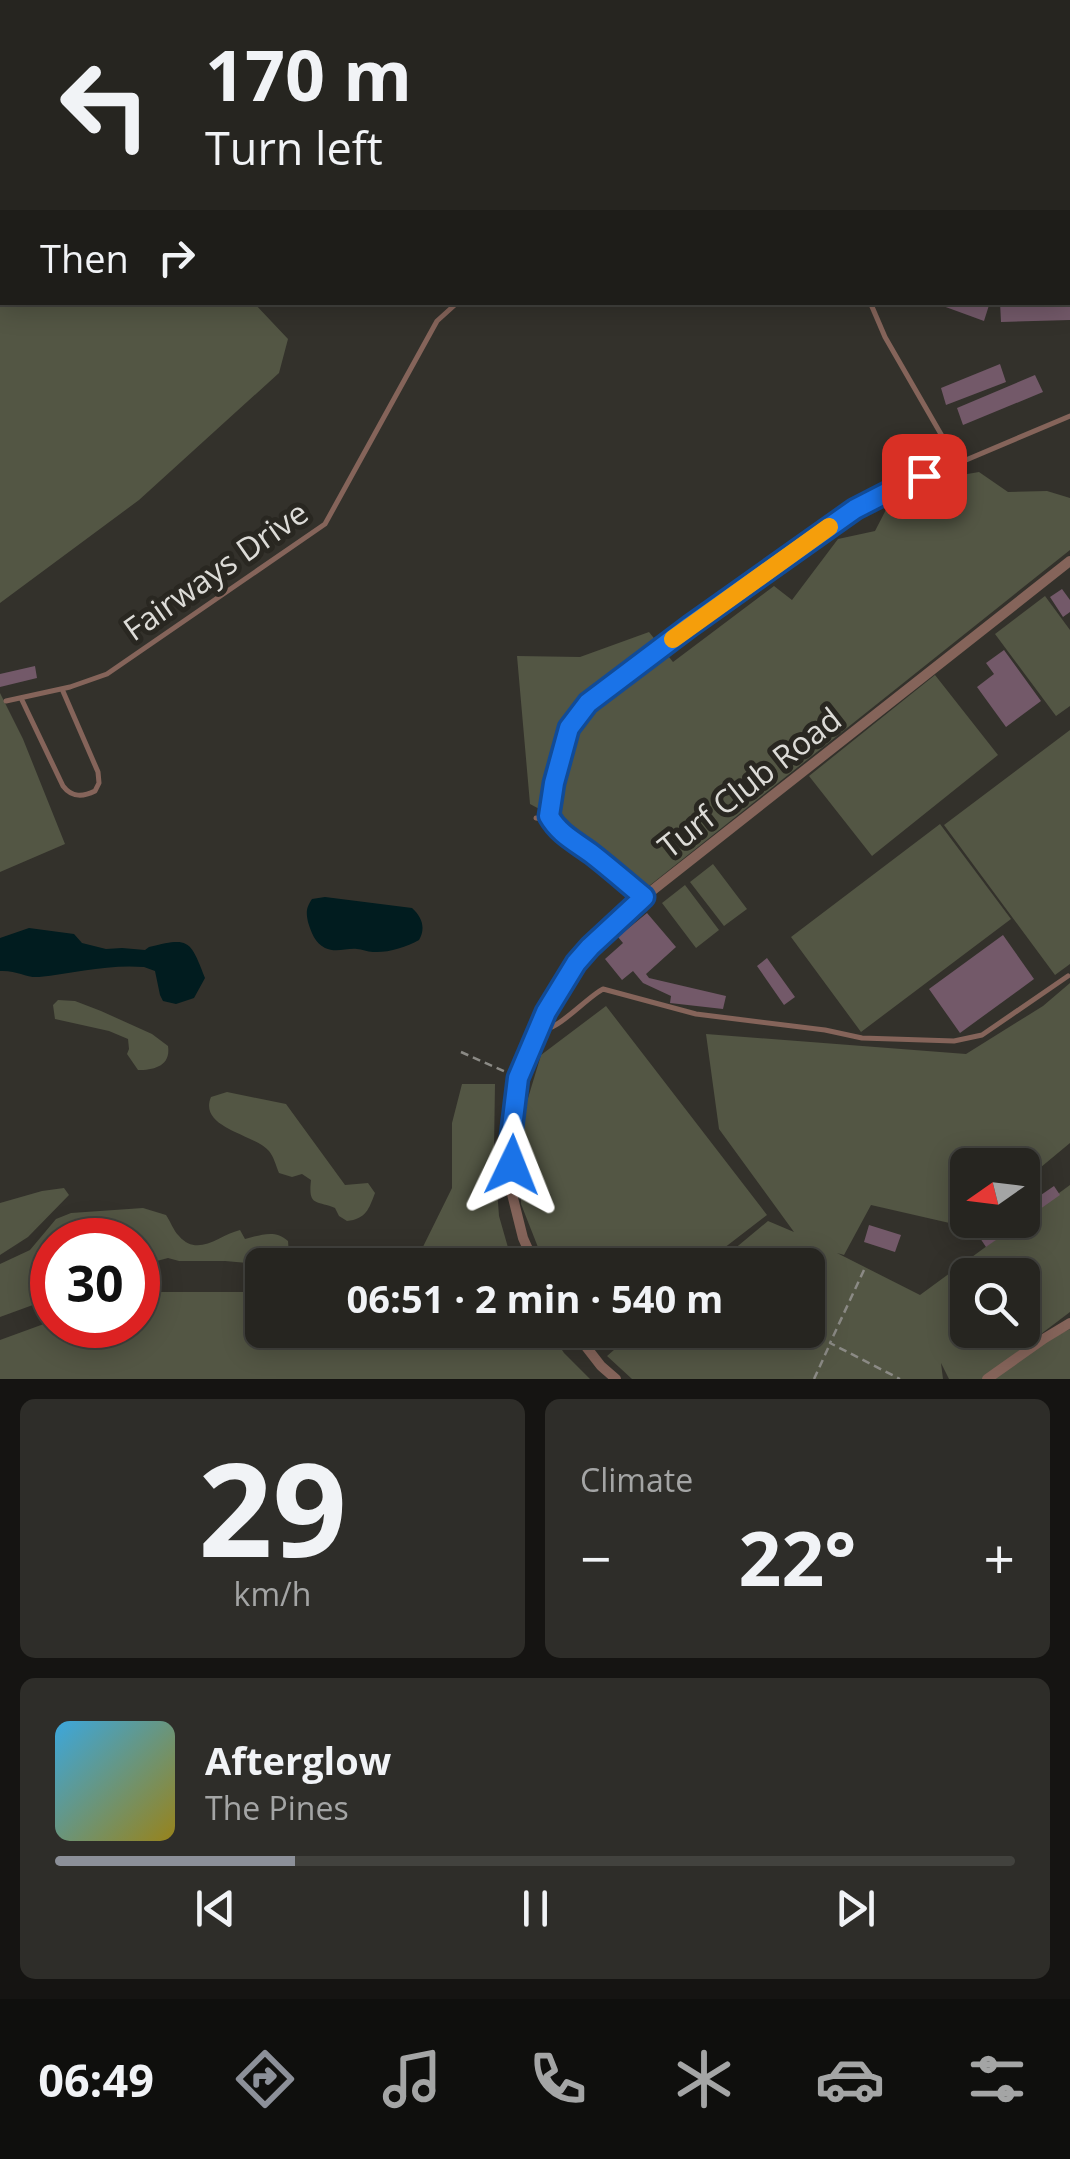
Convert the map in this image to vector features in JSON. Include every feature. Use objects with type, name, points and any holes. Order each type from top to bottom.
[{"type":"street","name":"Turf Club Road","points":[[527,1248],[512,1194],[511,1136],[518,1078],[554,997],[576,963],[644,897],[1070,561]]},
{"type":"street","points":[[987,1379],[1070,1322]]},
{"type":"street","points":[[587,1348],[616,1379]]},
{"type":"lane","name":"Fairways Drive","points":[[6,701],[107,674],[325,524],[437,321],[455,305]]},
{"type":"lane","points":[[871,305],[885,337],[957,462]]},
{"type":"lane","points":[[644,897],[550,820],[554,783],[569,728],[588,703],[855,509],[1070,416]]},
{"type":"lane","points":[[21,698],[63,786],[76,795],[89,794],[100,783],[97,766],[62,689]]},
{"type":"lane","points":[[536,818],[550,820]]},
{"type":"lane","points":[[540,1026],[554,1027],[603,989],[696,1014],[862,1038],[954,1042],[982,1035],[1068,976]]},
{"type":"path","points":[[462,1052],[518,1078]]},
{"type":"path","points":[[814,1379],[864,1270]]},
{"type":"path","points":[[830,1343],[900,1379]]},
{"type":"green space","points":[[0,305],[256,305],[288,339],[279,373],[139,500],[0,603]]},
{"type":"green space","points":[[979,472],[1008,492],[1047,491],[1070,498],[1070,550],[644,890],[556,818],[530,804],[517,656],[580,657],[649,632],[673,662],[774,586],[792,600],[838,539],[875,531],[890,502],[938,479]]},
{"type":"green space","points":[[1045,596],[1070,630],[1070,706],[1056,716],[995,634]]},
{"type":"green space","points":[[935,675],[998,755],[872,856],[809,776]]},
{"type":"green space","points":[[0,693],[65,844],[0,872]]},
{"type":"green space","points":[[1070,730],[1070,964],[1055,975],[944,825]]},
{"type":"green space","points":[[940,824],[1011,919],[861,1032],[791,937]]},
{"type":"green space","points":[[713,864],[747,909],[724,926],[690,882]]},
{"type":"green space","points":[[685,885],[719,930],[696,948],[662,903]]},
{"type":"green space","points":[[1070,983],[1070,1143],[1040,1168],[1040,1148],[950,1148],[950,1223],[871,1205],[844,1255],[837,1253],[920,1295],[950,1273],[950,1348],[1023,1348],[982,1379],[949,1379],[941,1363],[943,1379],[632,1379],[607,1356],[616,1348],[825,1348],[825,1248],[735,1248],[768,1221],[794,1232],[719,1129],[706,1034],[966,1054],[1043,1006]]},
{"type":"green space","points":[[58,1000],[75,1001],[152,1034],[168,1046],[167,1058],[155,1068],[138,1070],[127,1054],[128,1039],[55,1019],[53,1005]]},
{"type":"green space","points":[[606,1006],[767,1215],[724,1248],[538,1248],[521,1204],[522,1118],[541,1055]]},
{"type":"green space","points":[[462,1084],[495,1084],[499,1216],[508,1248],[422,1248],[452,1188],[452,1123]]},
{"type":"green space","points":[[227,1092],[286,1104],[345,1185],[368,1183],[375,1193],[366,1212],[347,1221],[335,1208],[312,1199],[311,1180],[302,1174],[292,1177],[279,1173],[262,1145],[220,1123],[209,1108],[211,1097]]},
{"type":"green space","points":[[1070,1185],[1070,1312],[1040,1335],[1040,1258],[970,1258],[998,1238],[1040,1238],[1040,1207]]},
{"type":"green space","points":[[64,1188],[69,1195],[47,1218],[30,1218],[30,1235],[0,1255],[0,1203]]},
{"type":"green space","points":[[143,1208],[166,1215],[179,1236],[194,1245],[240,1230],[245,1239],[278,1235],[288,1241],[289,1248],[245,1248],[245,1263],[160,1260],[160,1218],[58,1218],[71,1213]]},
{"type":"green space","points":[[30,1250],[30,1306],[0,1317],[0,1264]]},
{"type":"green space","points":[[160,1292],[245,1292],[245,1348],[561,1348],[590,1379],[0,1379],[0,1340],[30,1329],[30,1348],[160,1348]]},
{"type":"green space","points":[[1070,1329],[1070,1379],[989,1379],[1040,1348]]},
{"type":"water","points":[[325,897],[412,908],[422,923],[421,936],[385,952],[325,948],[314,937],[307,913],[312,899]]},
{"type":"water","points":[[29,928],[74,934],[82,943],[106,949],[145,950],[180,942],[196,955],[205,978],[194,998],[176,1004],[163,1001],[155,971],[144,967],[39,977],[0,971],[0,938]]},
{"type":"building","points":[[940,305],[989,305],[984,321]]},
{"type":"building","points":[[1000,305],[1070,305],[1070,320],[1001,322]]},
{"type":"building","points":[[1000,364],[1006,382],[946,405],[941,388]]},
{"type":"building","points":[[1035,375],[1043,392],[963,425],[957,408]]},
{"type":"building","points":[[1062,589],[1070,600],[1070,612],[1063,617],[1050,597]]},
{"type":"building","points":[[1004,650],[1041,701],[1006,727],[977,687],[994,674],[986,663]]},
{"type":"building","points":[[35,666],[37,678],[0,687],[0,674]]},
{"type":"building","points":[[647,913],[676,947],[646,974],[649,978],[726,996],[723,1009],[670,1003],[671,996],[643,983],[633,971],[622,980],[605,959],[623,943],[618,937]]},
{"type":"building","points":[[1003,935],[1034,979],[960,1033],[929,989]]},
{"type":"building","points":[[767,958],[795,997],[784,1005],[757,966]]},
{"type":"building","points":[[1054,1186],[1060,1195],[1040,1209],[1040,1196]]},
{"type":"building","points":[[869,1225],[901,1235],[895,1252],[864,1242]]},
{"type":"building","points":[[980,1238],[999,1238],[986,1247]]},
{"type":"slow traffic","points":[[673,639],[829,527]]},
{"type":"route","points":[[512,1165],[518,1078],[546,1012],[576,963],[644,897],[550,820],[554,783],[569,728],[588,703],[690,626],[869,500],[924,476]]}]
